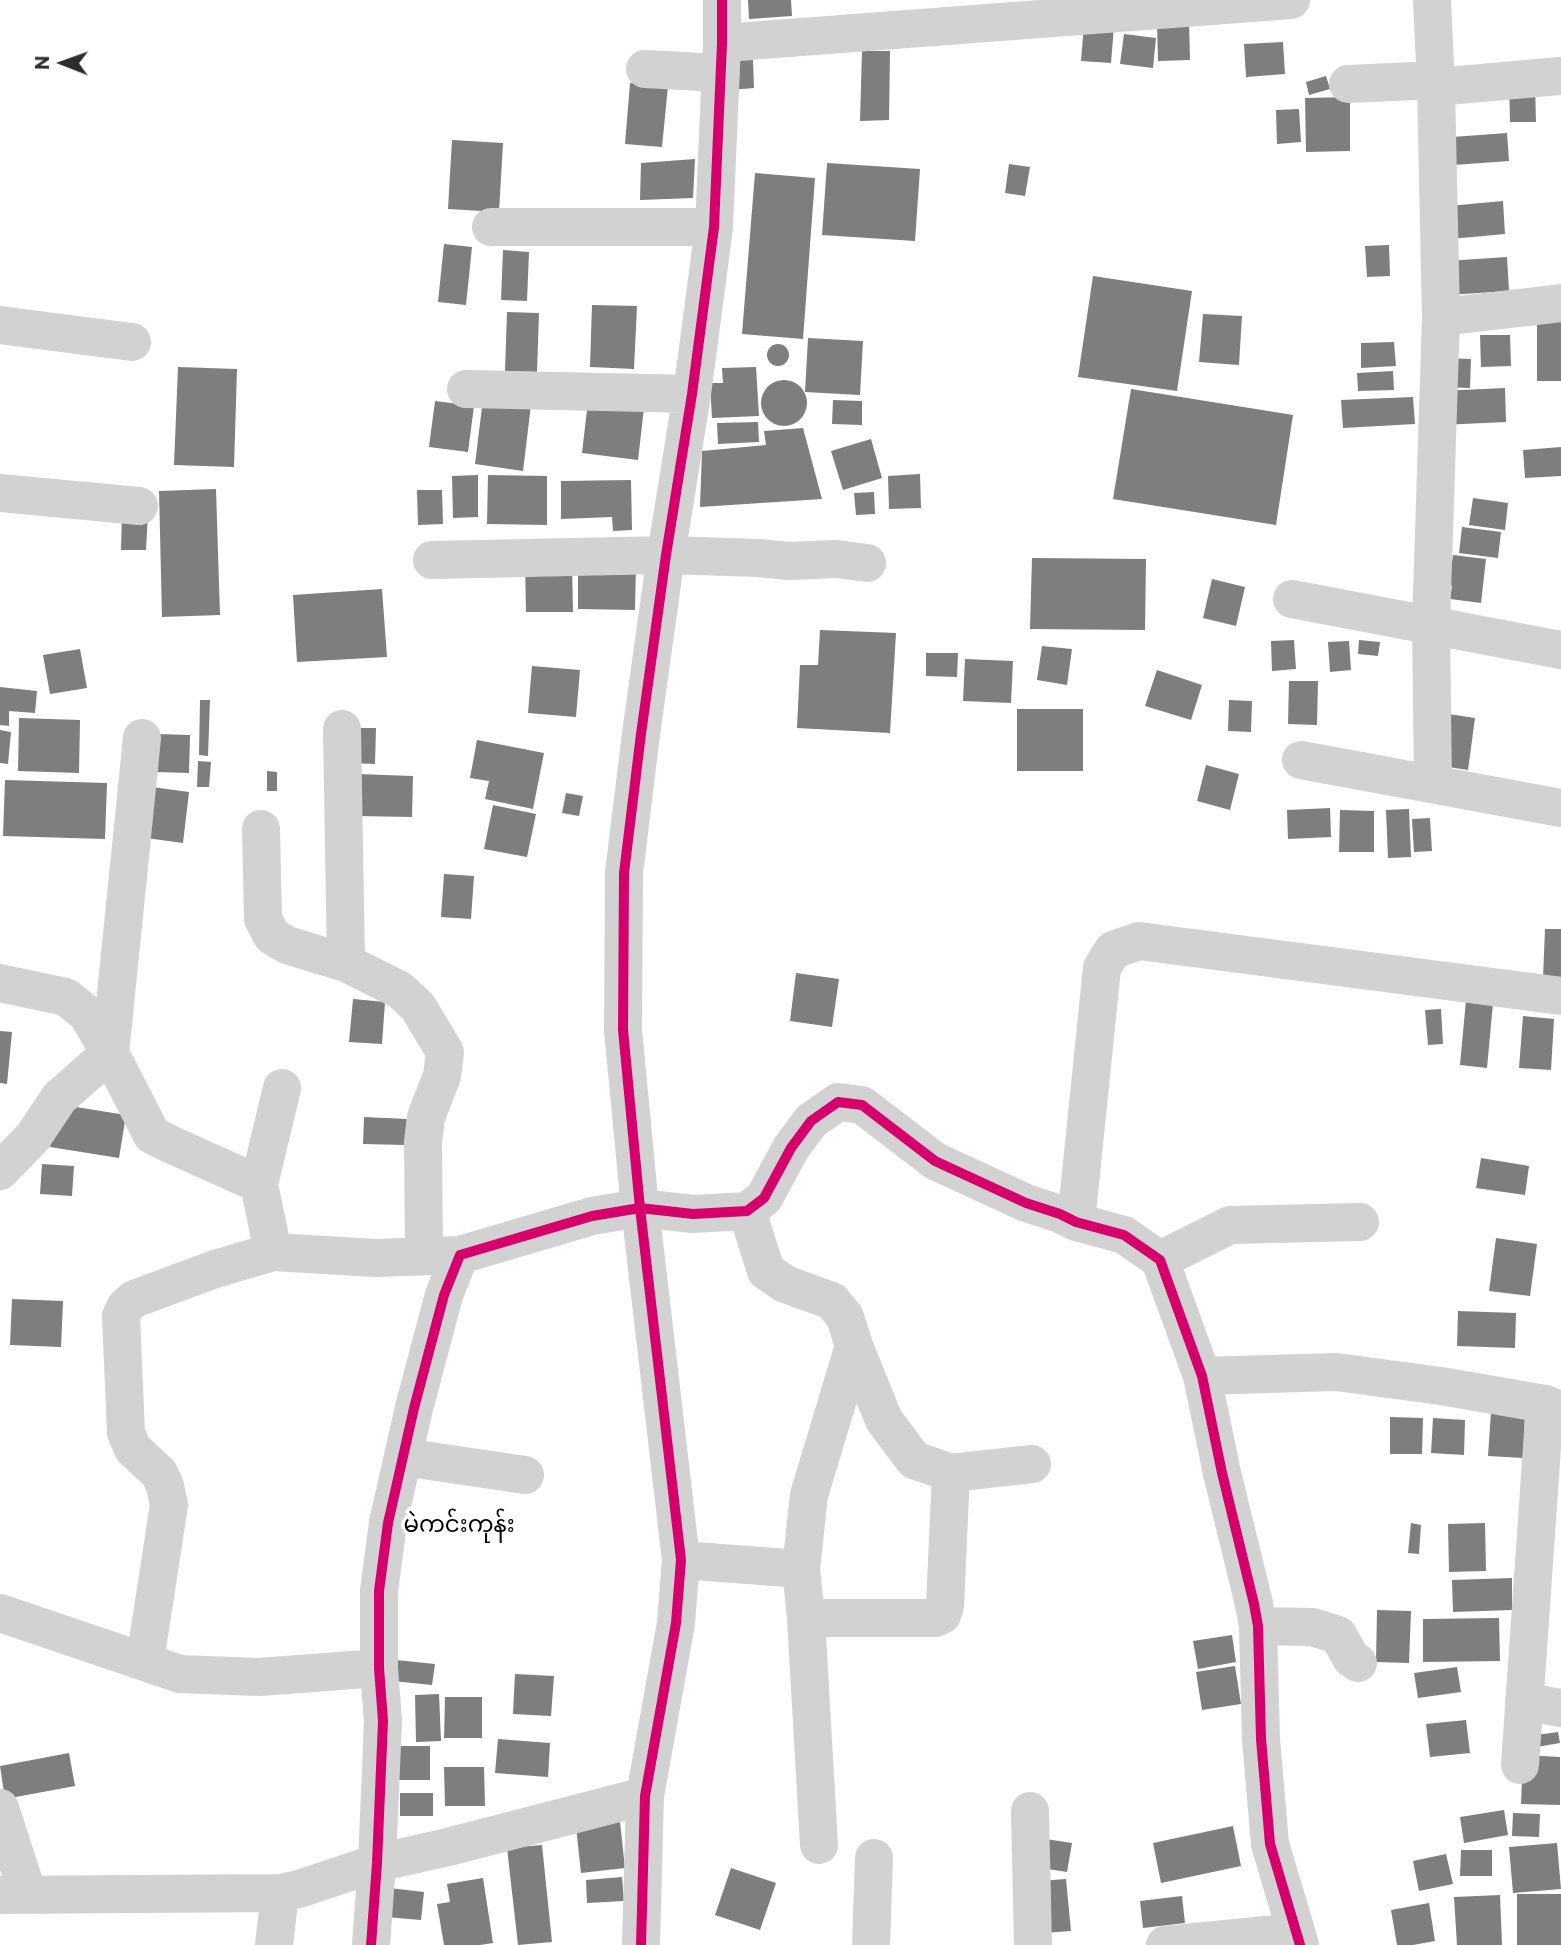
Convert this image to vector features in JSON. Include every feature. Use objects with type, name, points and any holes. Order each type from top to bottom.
[{"type":"street","points":[[642,1945],[645,1796],[676,1623],[681,1560],[640,1208],[623,1030],[624,873],[641,734],[714,227],[722,0]]},
{"type":"street","points":[[645,69],[722,58],[1290,0]]},
{"type":"street","points":[[1432,0],[1441,317],[1431,625],[1433,783]]},
{"type":"street","points":[[1348,84],[1436,84],[1561,76]]},
{"type":"street","points":[[491,227],[714,227]]},
{"type":"street","points":[[1441,317],[1561,303]]},
{"type":"street","points":[[0,325],[132,342]]},
{"type":"street","points":[[466,389],[692,394]]},
{"type":"street","points":[[0,493],[139,506]]},
{"type":"street","points":[[432,560],[666,555],[789,561],[836,559],[867,563]]},
{"type":"street","points":[[1292,599],[1561,650]]},
{"type":"street","points":[[342,729],[346,963]]},
{"type":"street","points":[[0,1171],[33,1137],[59,1098],[110,1053],[142,738]]},
{"type":"street","points":[[1301,760],[1561,808]]},
{"type":"street","points":[[261,829],[263,919],[272,936],[287,945],[346,963],[400,990],[418,1007],[445,1052],[442,1076],[426,1117],[423,1142],[442,1255],[444,1295],[429,1344],[388,1523],[379,1591],[379,1668],[383,1721],[371,1945]]},
{"type":"street","points":[[1054,1213],[1102,968],[1113,950],[1139,941],[1561,996]]},
{"type":"street","points":[[0,984],[66,997],[87,1014],[152,1135],[259,1184]]},
{"type":"street","points":[[273,1252],[259,1184],[282,1088]]},
{"type":"street","points":[[145,1661],[169,1506],[159,1473],[133,1449],[126,1433],[121,1316],[126,1306],[134,1299],[215,1269],[273,1252],[376,1258],[442,1255],[592,1216],[640,1208],[693,1214],[747,1211],[764,1198],[811,1121],[838,1102],[862,1105],[935,1161],[1054,1213],[1124,1235],[1160,1260],[1202,1376],[1258,1626],[1261,1739],[1270,1844],[1298,1939],[1165,1945]]},
{"type":"street","points":[[747,1211],[766,1271],[785,1284],[832,1301],[845,1317],[853,1346],[884,1420],[914,1460],[951,1473],[1032,1464]]},
{"type":"street","points":[[1160,1260],[1230,1226],[1360,1222]]},
{"type":"street","points":[[820,1844],[801,1569],[809,1495],[853,1346]]},
{"type":"street","points":[[1202,1376],[1336,1372],[1441,1386],[1553,1407],[1520,1765]]},
{"type":"street","points":[[403,1457],[525,1475]]},
{"type":"street","points":[[806,1618],[935,1618],[942,1615],[945,1606],[951,1473]]},
{"type":"street","points":[[681,1560],[801,1569]]},
{"type":"street","points":[[0,1613],[180,1674],[259,1677],[379,1668]]},
{"type":"street","points":[[1258,1626],[1312,1627],[1338,1635],[1351,1658],[1358,1663]]},
{"type":"street","points":[[1524,1701],[1561,1708]]},
{"type":"street","points":[[0,1808],[14,1895],[280,1893],[377,1863],[645,1796]]},
{"type":"street","points":[[1030,1811],[1033,1945]]},
{"type":"street","points":[[871,1945],[874,1858]]},
{"type":"street","points":[[274,1945],[280,1893]]},
{"type":"building","points":[[748,0],[791,0],[792,16],[749,19]]},
{"type":"building","points":[[1189,21],[1190,60],[1158,61],[1157,22]]},
{"type":"building","points":[[1084,24],[1114,26],[1111,63],[1081,61]]},
{"type":"building","points":[[1124,34],[1156,38],[1153,68],[1120,64]]},
{"type":"building","points":[[1283,42],[1285,74],[1246,77],[1244,44]]},
{"type":"building","points":[[862,51],[890,51],[889,120],[860,121]]},
{"type":"building","points":[[753,60],[754,88],[730,90],[728,61]]},
{"type":"building","points":[[1326,76],[1330,89],[1309,95],[1306,82]]},
{"type":"building","points":[[630,83],[668,86],[662,147],[625,144]]},
{"type":"building","points":[[1509,84],[1535,84],[1536,122],[1510,122]]},
{"type":"building","points":[[1350,97],[1350,151],[1306,152],[1305,98]]},
{"type":"building","points":[[1299,109],[1301,142],[1277,144],[1276,110]]},
{"type":"building","points":[[1507,133],[1509,161],[1454,165],[1452,137]]},
{"type":"building","points":[[452,140],[503,143],[499,212],[448,209]]},
{"type":"building","points":[[695,159],[693,198],[640,200],[641,163]]},
{"type":"building","points":[[827,163],[920,169],[915,241],[822,235]]},
{"type":"building","points":[[1009,164],[1030,167],[1025,196],[1005,193]]},
{"type":"building","points":[[755,173],[815,178],[803,339],[742,334]]},
{"type":"building","points":[[1503,201],[1505,234],[1450,239],[1448,206]]},
{"type":"building","points":[[444,244],[472,247],[466,305],[438,302]]},
{"type":"building","points":[[1389,245],[1390,276],[1367,277],[1365,246]]},
{"type":"building","points":[[503,250],[529,252],[527,301],[501,300]]},
{"type":"building","points":[[1507,257],[1509,291],[1448,295],[1446,261]]},
{"type":"building","points":[[1093,276],[1192,291],[1177,391],[1078,377]]},
{"type":"building","points":[[592,305],[637,306],[634,369],[590,367]]},
{"type":"building","points":[[507,312],[539,313],[537,372],[505,371]]},
{"type":"building","points":[[1203,314],[1242,316],[1239,365],[1199,362]]},
{"type":"building","points":[[1537,319],[1561,319],[1561,381],[1537,381]]},
{"type":"building","points":[[1480,335],[1510,335],[1511,366],[1481,367]]},
{"type":"building","points":[[808,338],[863,341],[860,395],[805,392]]},
{"type":"building","points":[[1394,342],[1396,366],[1361,368],[1361,343]]},
{"type":"building","points":[[778,344],[788,351],[789,355],[782,365],[778,366],[768,359],[767,355],[774,345]]},
{"type":"building","points":[[1443,358],[1471,359],[1470,388],[1441,387]]},
{"type":"building","points":[[178,367],[237,369],[234,467],[174,465]]},
{"type":"building","points":[[756,367],[759,416],[712,418],[710,383],[723,383],[722,368]]},
{"type":"building","points":[[1393,371],[1394,390],[1358,391],[1357,373]]},
{"type":"building","points":[[784,380],[800,387],[807,403],[800,419],[784,426],[768,419],[761,403],[768,387]]},
{"type":"building","points":[[1505,388],[1506,422],[1441,425],[1439,391]]},
{"type":"building","points":[[1131,389],[1293,415],[1276,525],[1113,499]]},
{"type":"building","points":[[1413,397],[1415,424],[1343,428],[1341,400]]},
{"type":"building","points":[[483,399],[531,405],[523,471],[475,464]]},
{"type":"building","points":[[833,400],[862,401],[862,425],[832,424]]},
{"type":"building","points":[[435,401],[474,406],[468,452],[429,447]]},
{"type":"building","points":[[588,401],[644,408],[638,460],[582,453]]},
{"type":"building","points":[[758,422],[759,442],[718,444],[717,423]]},
{"type":"building","points":[[803,428],[822,499],[700,507],[702,451],[766,445],[764,431]]},
{"type":"building","points":[[871,439],[882,478],[843,490],[831,451]]},
{"type":"building","points":[[1561,447],[1561,476],[1525,478],[1523,450]]},
{"type":"building","points":[[920,474],[921,508],[889,509],[888,476]]},
{"type":"building","points":[[478,475],[478,517],[453,518],[452,476]]},
{"type":"building","points":[[488,475],[547,476],[547,525],[487,524]]},
{"type":"building","points":[[631,480],[632,530],[613,531],[612,517],[561,519],[561,481]]},
{"type":"building","points":[[216,489],[220,615],[162,617],[159,491]]},
{"type":"building","points":[[417,490],[442,490],[443,524],[418,525]]},
{"type":"building","points":[[874,492],[875,514],[856,515],[854,493]]},
{"type":"building","points":[[1473,498],[1508,503],[1505,530],[1469,525]]},
{"type":"building","points":[[122,512],[148,513],[146,550],[121,550]]},
{"type":"building","points":[[1462,527],[1501,532],[1498,558],[1459,553]]},
{"type":"building","points":[[1453,555],[1486,559],[1481,603],[1450,599],[1452,586],[1442,584],[1451,568]]},
{"type":"building","points":[[1032,558],[1146,559],[1145,630],[1030,629]]},
{"type":"building","points":[[525,564],[572,564],[573,612],[526,612]]},
{"type":"building","points":[[578,564],[636,565],[635,610],[578,609]]},
{"type":"building","points":[[1212,579],[1245,587],[1236,626],[1203,618]]},
{"type":"building","points":[[382,589],[387,657],[297,662],[293,595]]},
{"type":"building","points":[[820,630],[896,633],[890,733],[797,728],[800,665],[818,665]]},
{"type":"building","points":[[1294,640],[1296,669],[1272,671],[1271,641]]},
{"type":"building","points":[[1359,640],[1380,642],[1378,656],[1358,654]]},
{"type":"building","points":[[1349,641],[1351,670],[1330,672],[1328,642]]},
{"type":"building","points":[[1042,646],[1072,649],[1067,685],[1037,680]]},
{"type":"building","points":[[80,649],[87,688],[50,694],[43,655]]},
{"type":"building","points":[[926,653],[958,653],[957,677],[926,676]]},
{"type":"building","points":[[965,659],[1013,661],[1011,703],[963,701]]},
{"type":"building","points":[[532,666],[580,670],[576,717],[528,713]]},
{"type":"building","points":[[1157,670],[1202,685],[1191,720],[1145,706]]},
{"type":"building","points":[[1289,681],[1318,681],[1317,725],[1288,724]]},
{"type":"building","points":[[0,687],[37,691],[35,713],[9,711],[9,726],[0,725]]},
{"type":"building","points":[[200,700],[210,700],[208,756],[199,755]]},
{"type":"building","points":[[1229,700],[1252,701],[1251,732],[1228,731]]},
{"type":"building","points":[[1017,709],[1083,709],[1083,771],[1017,771]]},
{"type":"building","points":[[1442,713],[1475,718],[1468,770],[1435,765]]},
{"type":"building","points":[[19,718],[80,720],[79,773],[18,771]]},
{"type":"building","points":[[352,728],[376,728],[375,764],[351,763]]},
{"type":"building","points":[[0,730],[11,732],[8,764],[0,763]]},
{"type":"building","points":[[157,734],[190,735],[189,773],[156,772]]},
{"type":"building","points":[[477,740],[544,753],[533,809],[485,799],[489,781],[470,778]]},
{"type":"building","points":[[198,761],[211,762],[209,787],[197,787]]},
{"type":"building","points":[[1206,765],[1239,774],[1230,810],[1197,801]]},
{"type":"building","points":[[267,771],[277,772],[277,791],[267,791]]},
{"type":"building","points":[[357,774],[413,776],[412,817],[356,816]]},
{"type":"building","points":[[5,780],[107,783],[105,839],[3,836]]},
{"type":"building","points":[[152,787],[189,792],[183,843],[146,838]]},
{"type":"building","points":[[566,793],[583,796],[579,816],[562,813]]},
{"type":"building","points":[[493,805],[536,814],[527,857],[484,849]]},
{"type":"building","points":[[1330,808],[1331,837],[1288,839],[1287,810]]},
{"type":"building","points":[[1409,809],[1411,857],[1388,858],[1386,810]]},
{"type":"building","points":[[1340,810],[1374,811],[1374,852],[1339,852]]},
{"type":"building","points":[[1430,818],[1432,851],[1414,852],[1412,819]]},
{"type":"building","points":[[444,874],[474,876],[471,919],[441,917]]},
{"type":"building","points":[[1545,929],[1561,929],[1561,979],[1543,978]]},
{"type":"building","points":[[796,973],[839,979],[832,1027],[790,1021]]},
{"type":"building","points":[[353,999],[385,1002],[382,1044],[349,1042]]},
{"type":"building","points":[[1466,1000],[1493,1003],[1487,1068],[1460,1065]]},
{"type":"building","points":[[1441,1009],[1443,1044],[1428,1045],[1425,1010]]},
{"type":"building","points":[[1523,1016],[1554,1019],[1551,1070],[1519,1068]]},
{"type":"building","points":[[0,1031],[12,1032],[7,1084],[0,1083]]},
{"type":"building","points":[[57,1104],[126,1115],[119,1158],[50,1147]]},
{"type":"building","points":[[364,1117],[407,1119],[406,1145],[363,1144]]},
{"type":"building","points":[[1481,1158],[1529,1166],[1525,1195],[1476,1188]]},
{"type":"building","points":[[42,1164],[74,1166],[72,1196],[40,1194]]},
{"type":"building","points":[[1496,1238],[1537,1244],[1530,1296],[1489,1291]]},
{"type":"building","points":[[12,1299],[63,1301],[61,1347],[10,1345]]},
{"type":"building","points":[[1458,1311],[1516,1313],[1515,1348],[1457,1346]]},
{"type":"building","points":[[1491,1412],[1525,1415],[1523,1458],[1488,1456]]},
{"type":"building","points":[[1390,1417],[1423,1418],[1422,1454],[1390,1454]]},
{"type":"building","points":[[1433,1418],[1465,1420],[1464,1455],[1431,1453]]},
{"type":"building","points":[[1411,1523],[1421,1525],[1419,1554],[1408,1553]]},
{"type":"building","points":[[1485,1523],[1486,1571],[1449,1572],[1448,1524]]},
{"type":"building","points":[[1512,1578],[1512,1610],[1453,1612],[1452,1580]]},
{"type":"building","points":[[1377,1610],[1411,1611],[1409,1663],[1376,1662]]},
{"type":"building","points":[[1499,1618],[1500,1661],[1423,1662],[1423,1619]]},
{"type":"building","points":[[1232,1635],[1236,1662],[1198,1669],[1193,1641]]},
{"type":"building","points":[[396,1660],[435,1664],[432,1685],[393,1681]]},
{"type":"building","points":[[1235,1666],[1241,1704],[1202,1710],[1196,1672]]},
{"type":"building","points":[[1457,1667],[1461,1692],[1418,1698],[1414,1673]]},
{"type":"building","points":[[515,1674],[554,1676],[551,1716],[513,1714]]},
{"type":"building","points":[[439,1694],[441,1741],[416,1742],[415,1695]]},
{"type":"building","points":[[445,1697],[482,1697],[482,1738],[444,1738]]},
{"type":"building","points":[[1466,1720],[1470,1753],[1430,1757],[1426,1724]]},
{"type":"building","points":[[1558,1732],[1560,1743],[1531,1748],[1529,1736]]},
{"type":"building","points":[[498,1739],[550,1743],[548,1777],[495,1773]]},
{"type":"building","points":[[393,1746],[430,1746],[430,1780],[393,1780]]},
{"type":"building","points":[[69,1753],[75,1786],[5,1799],[0,1766]]},
{"type":"building","points":[[1523,1755],[1560,1757],[1560,1805],[1521,1804]]},
{"type":"building","points":[[444,1767],[484,1767],[485,1806],[445,1806]]},
{"type":"building","points":[[400,1793],[433,1793],[433,1816],[400,1816]]},
{"type":"building","points":[[1504,1810],[1508,1835],[1464,1843],[1460,1817]]},
{"type":"building","points":[[1513,1813],[1540,1814],[1539,1837],[1512,1836]]},
{"type":"building","points":[[620,1822],[625,1868],[581,1873],[576,1827]]},
{"type":"building","points":[[1233,1826],[1241,1866],[1161,1883],[1153,1843]]},
{"type":"building","points":[[1046,1839],[1072,1843],[1067,1872],[1041,1868]]},
{"type":"building","points":[[1557,1843],[1561,1889],[1513,1893],[1509,1847]]},
{"type":"building","points":[[542,1845],[552,1942],[518,1945],[507,1848]]},
{"type":"building","points":[[1461,1850],[1492,1850],[1492,1876],[1460,1876]]},
{"type":"building","points":[[1446,1854],[1453,1884],[1419,1891],[1413,1861]]},
{"type":"building","points":[[731,1868],[776,1883],[760,1930],[715,1915]]},
{"type":"building","points":[[622,1877],[624,1901],[587,1903],[586,1880]]},
{"type":"building","points":[[483,1878],[493,1943],[444,1945],[437,1904],[450,1902],[447,1884]]},
{"type":"building","points":[[1066,1879],[1071,1931],[1044,1933],[1040,1881]]},
{"type":"building","points":[[389,1888],[424,1892],[421,1920],[386,1917]]},
{"type":"building","points":[[1517,1894],[1561,1894],[1561,1945],[1517,1945]]},
{"type":"building","points":[[1500,1895],[1502,1945],[1457,1945],[1454,1897]]},
{"type":"building","points":[[1182,1896],[1185,1923],[1143,1928],[1140,1901]]},
{"type":"building","points":[[1429,1903],[1435,1941],[1397,1945],[1391,1910]]},
{"type":"cycle path","points":[[641,1945],[645,1796],[676,1623],[681,1560],[640,1208],[623,1030],[624,873],[641,734],[714,227],[722,0]]},
{"type":"cycle path","points":[[371,1945],[383,1721],[379,1668],[379,1591],[388,1523],[414,1408],[444,1295],[460,1255],[592,1216],[640,1208],[693,1214],[747,1211],[764,1198],[791,1148],[811,1121],[838,1102],[862,1105],[935,1161],[1026,1203],[1076,1222],[1124,1235],[1160,1260],[1202,1376],[1254,1604],[1258,1626],[1261,1739],[1270,1844],[1300,1945]]},
{"type":"district","name":"မဲကင်းကုန်း","points":[[459,1524]]}]
